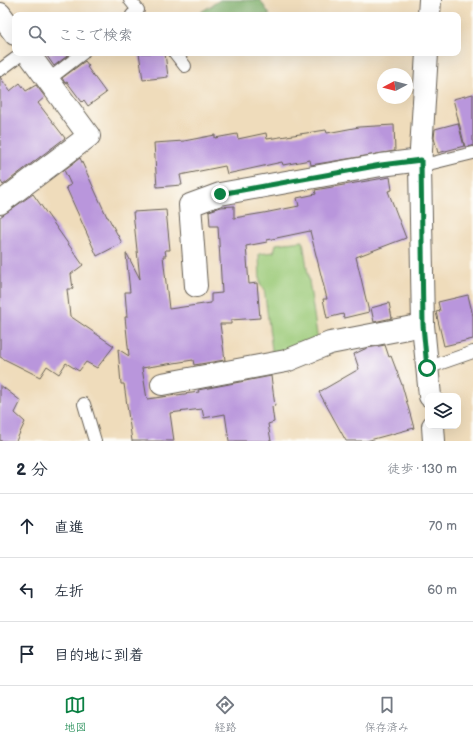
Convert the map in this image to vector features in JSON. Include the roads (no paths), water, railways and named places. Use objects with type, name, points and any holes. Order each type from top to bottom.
[{"type":"street","points":[[0,14],[12,30]]},
{"type":"street","points":[[0,203],[89,136],[30,56]]},
{"type":"street","points":[[427,56],[421,163],[423,325],[430,393]]},
{"type":"street","points":[[196,286],[190,205],[220,194],[381,165],[421,163]]},
{"type":"street","points":[[162,384],[286,361],[330,343],[423,325]]},
{"type":"street","points":[[433,429],[434,441]]},
{"type":"lane","points":[[130,0],[137,12]]},
{"type":"lane","points":[[0,70],[20,56]]},
{"type":"lane","points":[[48,80],[78,56]]},
{"type":"lane","points":[[177,56],[185,66]]},
{"type":"lane","points":[[421,163],[473,153]]},
{"type":"lane","points":[[427,368],[473,352]]},
{"type":"lane","points":[[84,404],[95,441]]}]
